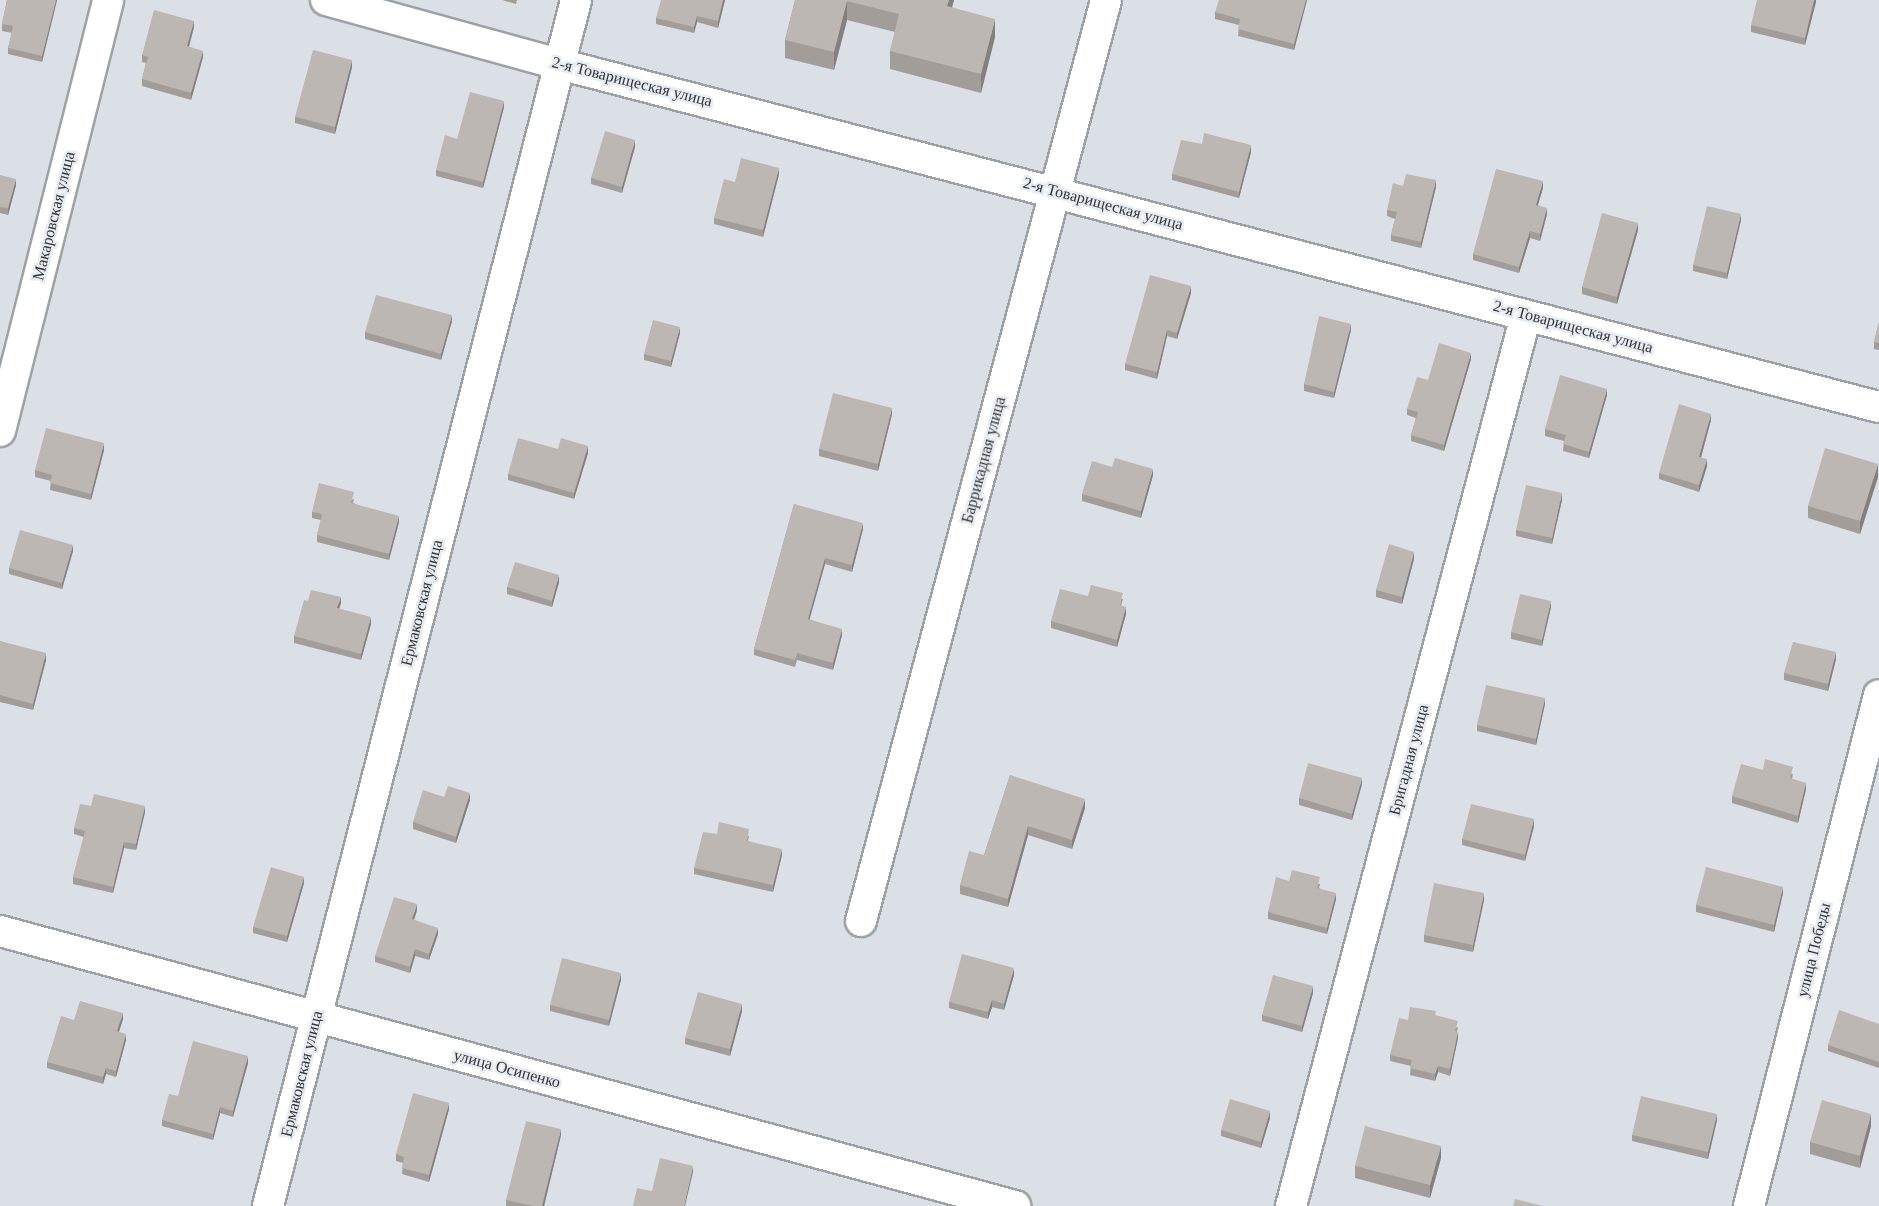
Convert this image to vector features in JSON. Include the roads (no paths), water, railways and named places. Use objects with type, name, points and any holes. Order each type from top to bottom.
[{"type":"street","name":"Макаровская улица","points":[[0,432],[108,0]]},
{"type":"street","name":"2-я Товарищеская улица","points":[[326,0],[559,64],[1055,191],[1879,407]]},
{"type":"street","name":"Ермаковская улица","points":[[268,1206],[576,0]]},
{"type":"street","name":"Баррикадная улица","points":[[861,921],[1107,0]]},
{"type":"street","name":"Бригадная улица","points":[[1291,1206],[1526,315]]},
{"type":"street","name":"улица Победы","points":[[1749,1206],[1879,695]]},
{"type":"street","name":"улица Осипенко","points":[[0,932],[1015,1206]]}]
